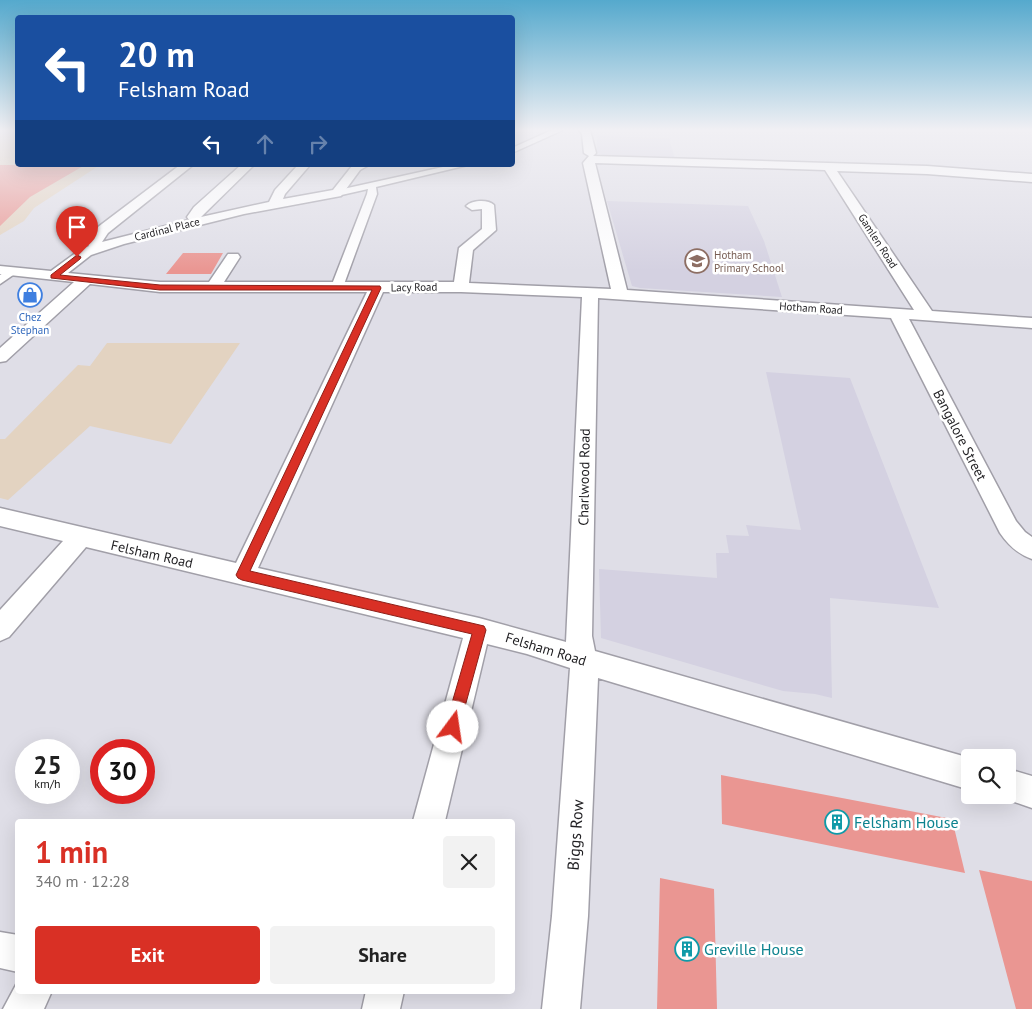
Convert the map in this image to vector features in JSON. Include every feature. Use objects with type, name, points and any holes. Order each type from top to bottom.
[{"type":"street","points":[[100,247],[94,243],[103,230],[171,177]]},
{"type":"street","points":[[196,221],[194,217],[199,210],[235,177]]},
{"type":"street","points":[[274,205],[279,193],[293,177]]},
{"type":"street","points":[[337,193],[349,177]]},
{"type":"street","points":[[337,193],[411,177]]},
{"type":"street","points":[[592,177],[620,294]]},
{"type":"street","name":"Gamlen Road","points":[[836,177],[926,315]]},
{"type":"street","points":[[338,287],[372,194],[372,186]]},
{"type":"street","name":"Cardinal Place","points":[[54,276],[77,257],[100,247],[196,221],[337,193]]},
{"type":"street","points":[[461,287],[466,248],[488,230],[488,206],[472,206]]},
{"type":"street","points":[[213,288],[233,257]]},
{"type":"street","name":"Lacy Road","points":[[4,274],[54,276],[160,288],[461,287],[590,292]]},
{"type":"street","points":[[0,357],[85,281]]},
{"type":"street","points":[[242,575],[377,288]]},
{"type":"street","name":"Hotham Road","points":[[590,292],[1032,323]]},
{"type":"street","name":"Charlwood Road","points":[[584,660],[579,636],[590,292]]},
{"type":"street","name":"Bangalore Street","points":[[897,313],[1008,528],[1017,539],[1032,549]]},
{"type":"street","name":"Felsham Road","points":[[0,518],[528,642],[961,771]]},
{"type":"street","points":[[0,629],[80,538]]},
{"type":"street","points":[[430,819],[479,630]]},
{"type":"street","name":"Biggs Row","points":[[561,1009],[571,898],[584,660]]},
{"type":"street","points":[[1016,787],[1032,792]]},
{"type":"street","points":[[0,950],[15,953]]},
{"type":"street","points":[[22,1009],[31,994]]},
{"type":"street","points":[[381,1009],[384,994]]},
{"type":"shaded area","points":[[0,177],[81,177],[34,208],[24,221],[0,235]]},
{"type":"shaded area","name":"Hotham Primary School","points":[[607,201],[748,206],[764,241],[782,297],[632,286]]},
{"type":"shaded area","points":[[107,343],[240,343],[171,444],[90,426],[8,500],[0,498],[0,439],[5,439],[78,365],[90,366]]},
{"type":"shaded area","points":[[766,372],[850,378],[939,608],[830,598],[832,698],[815,694],[783,691],[601,638],[599,569],[717,578],[716,553],[729,553],[726,535],[749,536],[746,525],[801,530]]},
{"type":"building","points":[[0,177],[64,177],[30,197],[0,226]]},
{"type":"building","points":[[183,253],[223,253],[211,274],[166,274]]},
{"type":"building","name":"Felsham House","points":[[721,775],[952,819],[965,873],[722,824]]},
{"type":"building","points":[[979,870],[1032,881],[1032,1009],[1016,1009]]},
{"type":"building","name":"Greville House","points":[[660,878],[714,889],[717,1009],[657,1009]]},
{"type":"place","name":"Hotham Primary School","points":[[697,261]]},
{"type":"place","name":"Chez Stephan","points":[[30,295]]},
{"type":"place","name":"Felsham House","points":[[837,822]]},
{"type":"place","name":"Greville House","points":[[687,949]]},
{"type":"route","points":[[77,257],[54,276],[160,288],[377,288],[242,575],[479,630],[453,727]]}]
